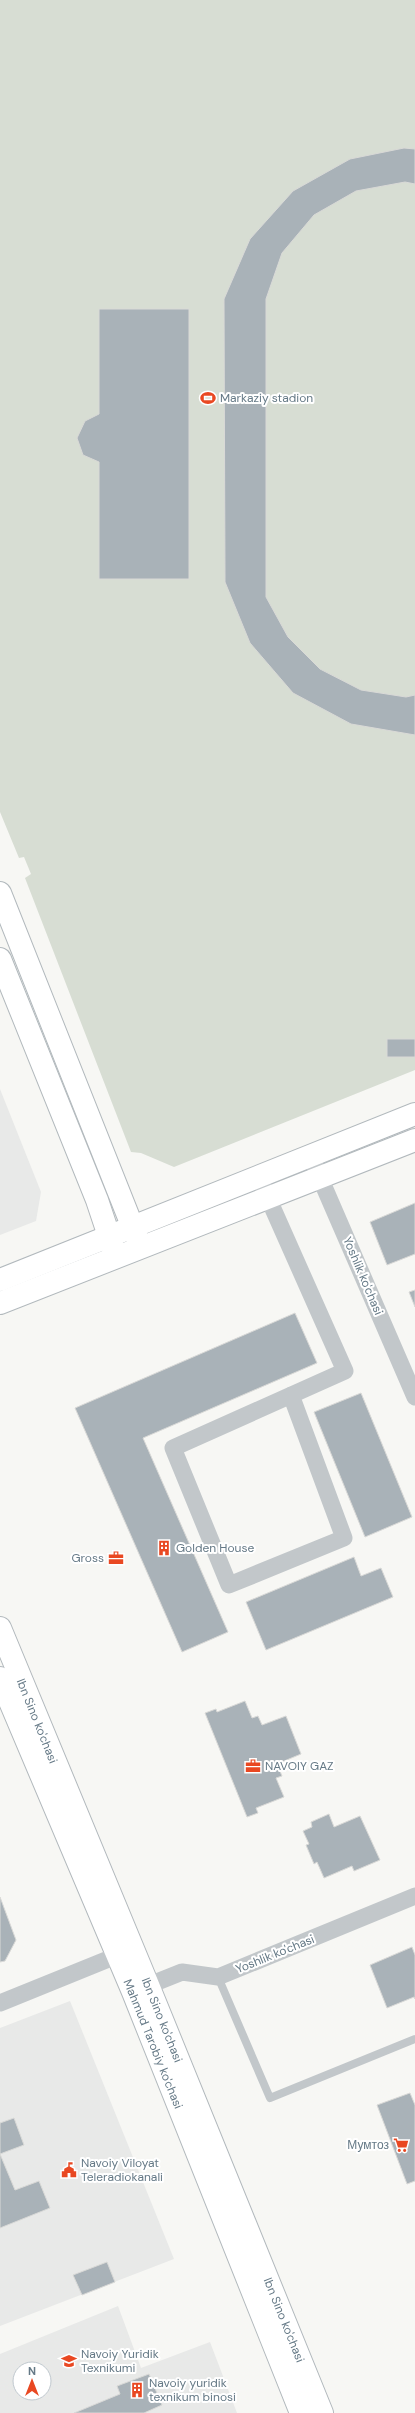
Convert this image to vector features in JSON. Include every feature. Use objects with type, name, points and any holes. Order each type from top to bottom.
[{"type":"street","points":[[0,893],[140,1246]]},
{"type":"street","points":[[0,959],[97,1200],[116,1256]]},
{"type":"street","points":[[0,1280],[310,1154],[415,1114]]},
{"type":"street","points":[[0,1303],[140,1246],[415,1140]]},
{"type":"street","name":"Yoshlik ko'chasi","points":[[310,1154],[415,1397]]},
{"type":"street","points":[[258,1175],[345,1371],[291,1395],[173,1448],[229,1585],[344,1538],[291,1395]]},
{"type":"street","name":"Ibn Sino ko'chasi","points":[[0,1628],[125,1952]]},
{"type":"street","name":"Mahmud Tarobiy ko'chasi","points":[[0,1678],[141,1989],[301,2413]]},
{"type":"street","name":"Yoshlik ko'chasi","points":[[218,1977],[415,1896]]},
{"type":"street","points":[[0,2003],[125,1952]]},
{"type":"street","points":[[141,1989],[182,1972],[218,1977]]},
{"type":"street","name":"Ibn Sino ko'chasi","points":[[141,1989],[322,2413]]},
{"type":"lane","points":[[218,1977],[270,2098],[415,2040]]},
{"type":"shaded area","name":"Markaziy stadion","points":[[0,0],[415,0],[415,1070],[174,1167],[141,1153],[131,1152],[25,878],[31,874],[24,857],[19,858],[0,812]]},
{"type":"shaded area","points":[[0,1089],[41,1192],[36,1221],[0,1235]]},
{"type":"shaded area","name":"Navoiy Viloyat Teleradiokanali","points":[[70,2001],[174,2259],[0,2326],[0,2028]]},
{"type":"shaded area","name":"Navoiy Yuridik Texnikumi","points":[[118,2306],[141,2368],[210,2342],[237,2413],[0,2413],[0,2354]]},
{"type":"building","points":[[404,148],[415,149],[415,184],[405,182],[356,191],[314,215],[282,253],[266,299],[266,597],[288,637],[320,669],[361,690],[406,697],[415,695],[415,735],[351,724],[293,693],[250,643],[225,582],[224,299],[250,239],[293,191],[350,159]]},
{"type":"building","points":[[99,309],[189,309],[189,579],[99,579],[99,462],[83,455],[77,438],[85,421],[99,414]]},
{"type":"building","points":[[387,1039],[415,1039],[415,1057],[387,1057]]},
{"type":"building","points":[[415,1203],[415,1254],[387,1265],[370,1222]]},
{"type":"building","points":[[415,1290],[415,1307],[409,1292]]},
{"type":"building","name":"Golden House","points":[[295,1313],[317,1363],[143,1438],[228,1632],[182,1652],[75,1408]]},
{"type":"building","points":[[361,1393],[412,1517],[365,1537],[314,1412]]},
{"type":"building","points":[[354,1557],[361,1576],[381,1568],[393,1597],[266,1650],[246,1602]]},
{"type":"building","points":[[245,1701],[252,1718],[258,1716],[262,1725],[286,1716],[301,1754],[277,1764],[282,1776],[276,1778],[284,1797],[256,1808],[258,1813],[247,1817],[205,1713],[216,1709],[217,1712]]},
{"type":"building","points":[[329,1814],[334,1827],[360,1816],[380,1860],[354,1871],[352,1866],[324,1878],[317,1862],[314,1864],[306,1845],[309,1844],[303,1831],[312,1827],[311,1822]]},
{"type":"building","points":[[0,1897],[16,1940],[5,1961],[0,1962]]},
{"type":"building","points":[[412,1947],[415,1955],[415,1999],[414,1997],[387,2008],[370,1965]]},
{"type":"building","points":[[410,2093],[415,2105],[415,2181],[407,2184],[377,2105]]},
{"type":"building","points":[[14,2118],[24,2145],[0,2154],[0,2123]]},
{"type":"building","points":[[0,2154],[15,2190],[39,2181],[50,2208],[0,2228]]},
{"type":"building","points":[[107,2262],[115,2282],[82,2295],[73,2275]]},
{"type":"building","name":"Navoiy yuridik texnikum binosi","points":[[149,2374],[162,2405],[144,2413],[74,2413],[120,2394],[117,2386]]},
{"type":"place","name":"Markaziy stadion","points":[[208,398]]},
{"type":"place","name":"Golden House","points":[[164,1548]]},
{"type":"place","name":"Gross","points":[[116,1558]]},
{"type":"place","name":"NAVOIY GAZ","points":[[253,1766]]},
{"type":"place","name":"Мумтоз","points":[[401,2145]]},
{"type":"place","name":"Navoiy Viloyat Teleradiokanali","points":[[69,2170]]},
{"type":"place","name":"Navoiy Yuridik Texnikumi","points":[[69,2361]]},
{"type":"place","name":"Navoiy yuridik texnikum binosi","points":[[137,2390]]}]
